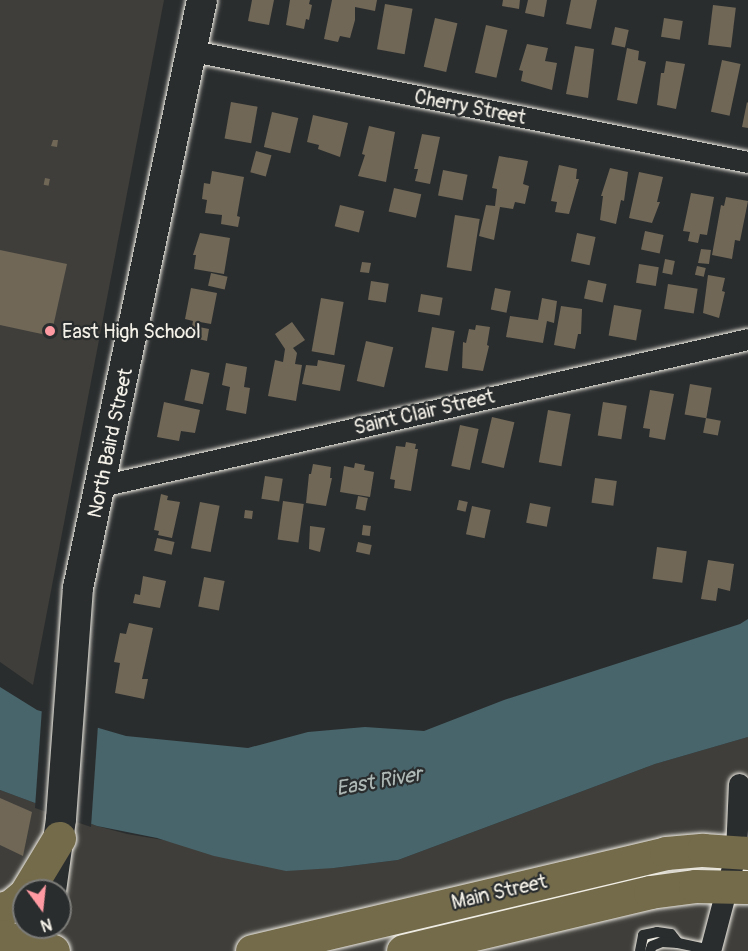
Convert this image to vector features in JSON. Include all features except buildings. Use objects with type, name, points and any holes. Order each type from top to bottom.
[{"type":"main road","points":[[33,879],[60,828]]},
{"type":"main road","name":"Main Street","points":[[252,951],[666,854],[704,850],[742,852]]},
{"type":"main road","name":"Main Street","points":[[420,949],[650,891],[695,886],[738,887]]},
{"type":"main road","points":[[0,936],[43,944]]},
{"type":"street","name":"North Baird Street","points":[[53,879],[60,828],[78,588],[202,0]]},
{"type":"street","name":"Cherry Street","points":[[192,51],[748,162]]},
{"type":"street","name":"Saint Clair Street","points":[[101,486],[748,339]]},
{"type":"street","points":[[710,950],[738,887],[742,852],[739,784]]},
{"type":"lane","points":[[639,951],[643,935],[657,932],[671,934],[678,943]]},
{"type":"lane","points":[[650,951],[652,946],[662,942],[710,950]]},
{"type":"shaded area","name":"East High School","points":[[0,0],[164,0],[33,685],[0,662]]},
{"type":"shaded area","points":[[748,737],[748,951],[0,951],[0,790],[97,826],[127,834],[334,868],[398,860],[655,764]]},
{"type":"water","name":"East River","points":[[748,619],[748,737],[655,764],[398,860],[286,871],[214,856],[157,838],[97,826],[0,790],[0,687],[37,710],[126,736],[248,748],[308,732],[365,727],[424,731],[504,700],[740,624]]},
{"type":"pier","points":[[42,708],[98,725],[91,827],[35,808]]},
{"type":"place","name":"East High School","points":[[50,331]]}]
